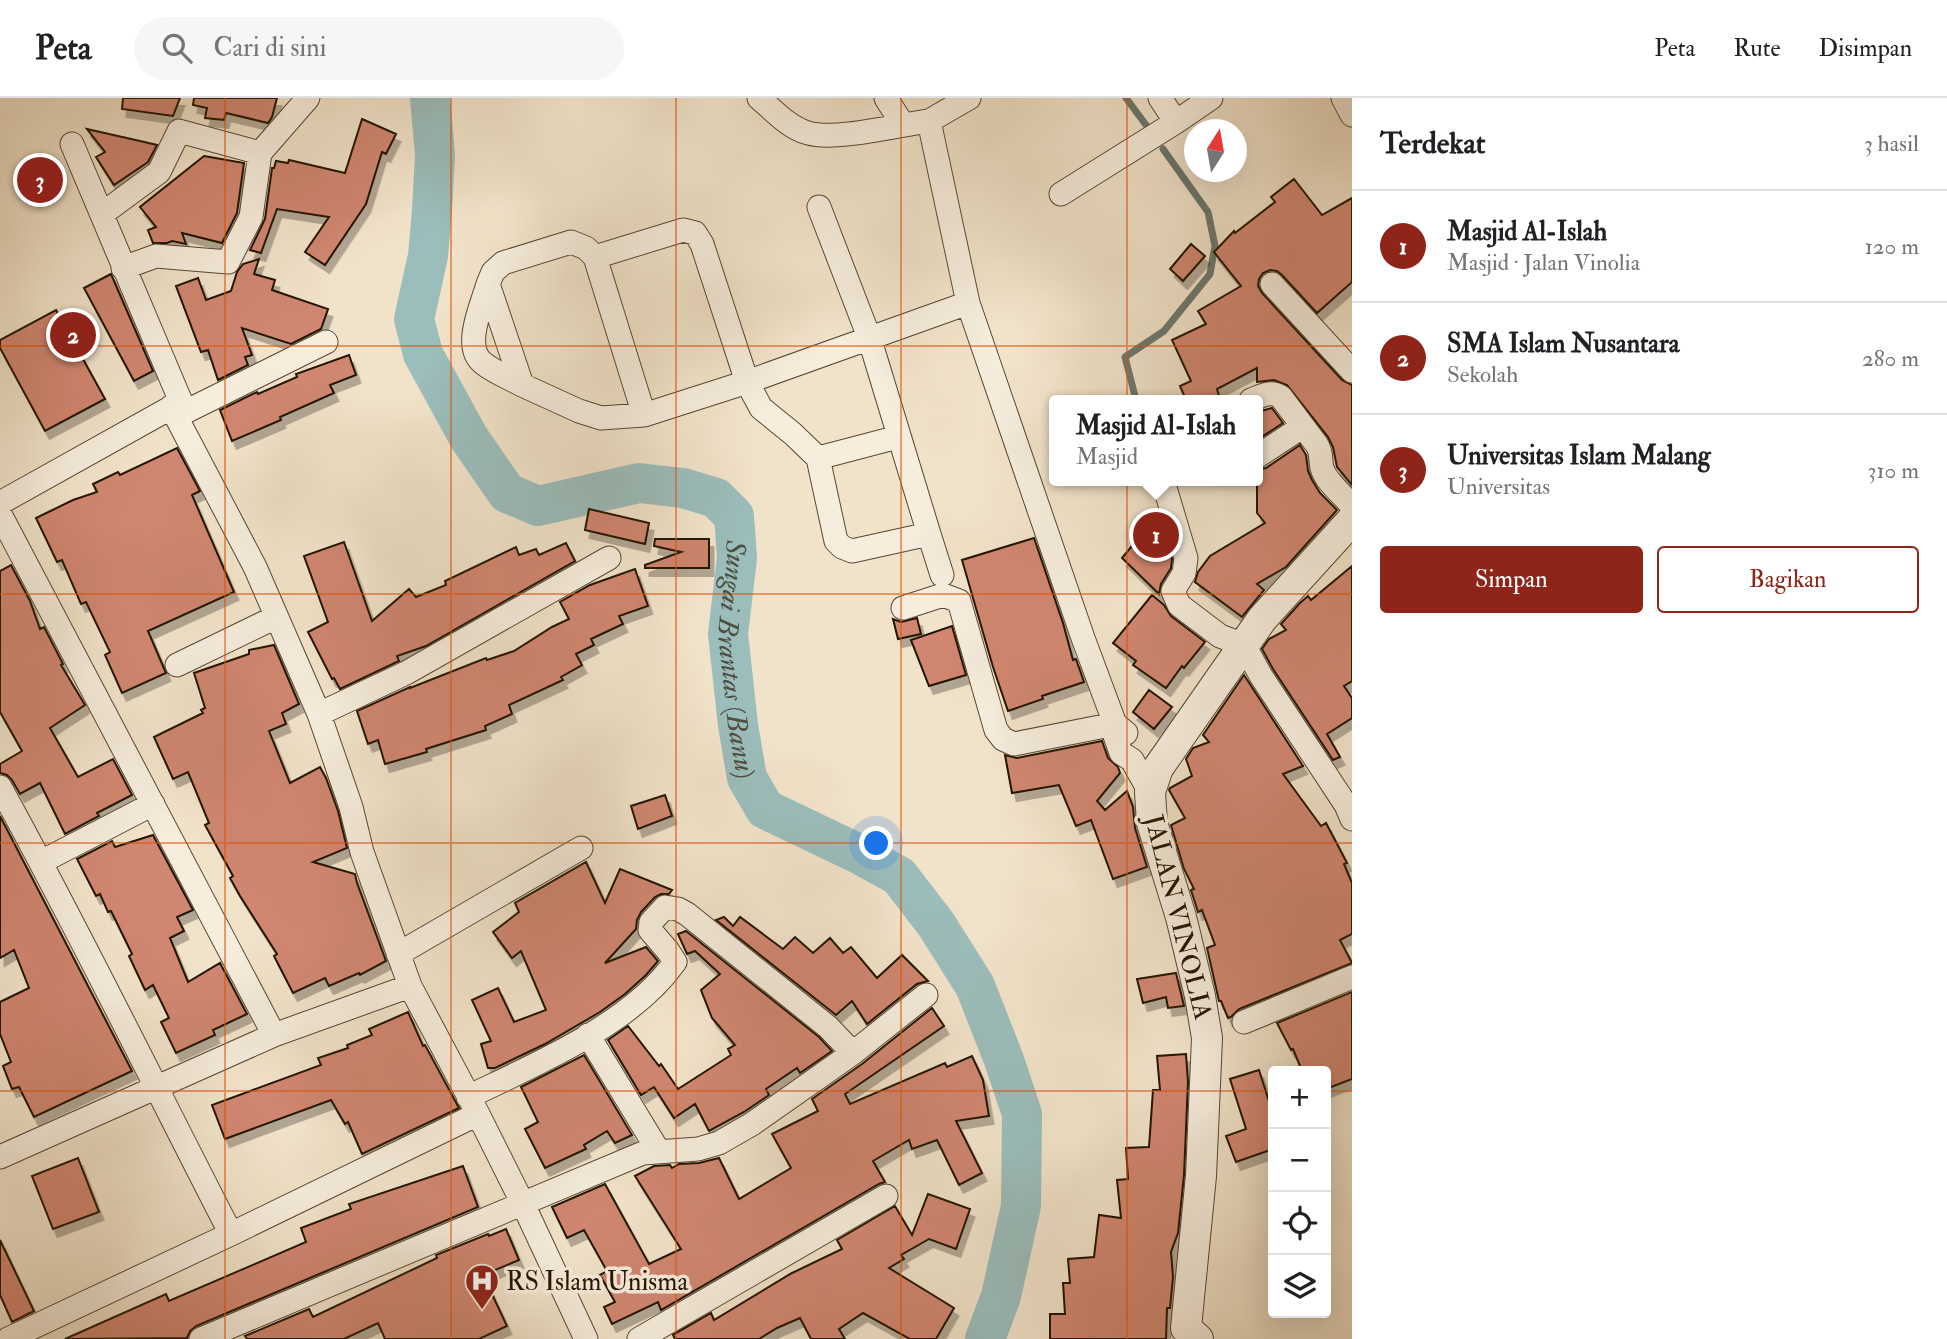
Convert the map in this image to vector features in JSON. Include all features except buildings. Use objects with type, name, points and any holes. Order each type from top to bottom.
[{"type":"street","points":[[123,268],[156,256],[228,262],[251,217],[260,153],[308,98]]},
{"type":"street","points":[[759,98],[791,125],[808,133],[836,136],[929,121],[969,98]]},
{"type":"street","points":[[886,98],[903,125]]},
{"type":"street","points":[[1160,98],[1177,122]]},
{"type":"street","points":[[1061,194],[1211,98]]},
{"type":"street","points":[[1343,98],[1352,115]]},
{"type":"street","points":[[929,121],[968,303],[1115,724],[1114,733],[1121,753],[1132,760],[1150,792]]},
{"type":"street","points":[[102,214],[159,172],[179,131],[260,153]]},
{"type":"street","points":[[72,144],[176,404],[255,567],[319,714],[351,807],[362,852],[410,986],[523,1204],[586,1339]]},
{"type":"street","points":[[819,207],[869,337],[942,575]]},
{"type":"street","points":[[595,257],[683,230],[695,233],[702,244],[747,382],[761,408],[793,433],[818,458],[836,541],[852,551],[929,534]]},
{"type":"street","points":[[644,415],[595,257],[586,248],[571,242],[503,263],[493,272],[473,338],[473,352],[482,363],[522,386],[601,418],[644,415],[747,382],[968,303]]},
{"type":"street","points":[[488,284],[522,386]]},
{"type":"street","points":[[1272,285],[1352,370]]},
{"type":"street","points":[[176,404],[187,411],[326,342]]},
{"type":"street","points":[[1263,395],[1276,394],[1281,397],[1321,453],[1322,468],[1326,476],[1352,506]]},
{"type":"street","points":[[0,503],[176,404]]},
{"type":"street","points":[[1263,453],[1302,427]]},
{"type":"street","points":[[818,458],[898,437]]},
{"type":"street","points":[[1164,486],[1186,558],[1184,573],[1172,591],[1179,605],[1220,636],[1244,645],[1261,676],[1350,808]]},
{"type":"street","points":[[0,514],[274,1035]]},
{"type":"street","name":"JALAN VINOLIA","points":[[1190,1335],[1207,1038],[1181,917],[1152,823],[1150,792],[1158,768],[1269,611],[1352,520]]},
{"type":"street","points":[[319,714],[406,673],[609,558]]},
{"type":"street","points":[[903,608],[943,595],[960,601],[996,730],[1003,739],[1014,744],[1115,724]]},
{"type":"street","points":[[177,665],[276,618]]},
{"type":"street","points":[[0,787],[231,1234]]},
{"type":"street","points":[[41,862],[153,804]]},
{"type":"street","points":[[398,954],[581,848]]},
{"type":"street","points":[[8,1339],[231,1234],[473,1105],[639,1002],[662,980],[675,962],[650,930],[651,922],[665,907],[687,914],[828,1027],[853,1053]]},
{"type":"street","points":[[1244,1022],[1352,977]]},
{"type":"street","points":[[0,1157],[274,1035],[410,986]]},
{"type":"street","points":[[201,1339],[643,1153],[698,1149],[719,1143],[752,1124],[853,1053],[926,995]]},
{"type":"street","points":[[588,1035],[659,1152]]},
{"type":"street","points":[[639,1339],[886,1196]]},
{"type":"waterway","name":"Sungai Brantas (Banu)","points":[[430,98],[435,155],[432,210],[428,256],[414,319],[423,354],[469,438],[507,493],[538,506],[639,483],[683,488],[716,498],[734,516],[737,558],[728,634],[747,778],[765,809],[899,876],[936,924],[975,986],[1022,1114],[1021,1206],[1001,1296],[985,1339]]},
{"type":"waterway","points":[[1126,98],[1149,129]]},
{"type":"waterway","points":[[1135,395],[1125,357],[1164,331],[1210,274],[1215,246],[1208,212],[1163,149]]},
{"type":"place","name":"Universitas Islam Malang","points":[[40,180]]},
{"type":"place","name":"SMA Islam Nusantara","points":[[73,335]]},
{"type":"place","name":"Masjid Al-Islah","points":[[1156,535]]},
{"type":"place","name":"RS Islam Unisma","points":[[482,1311]]}]
